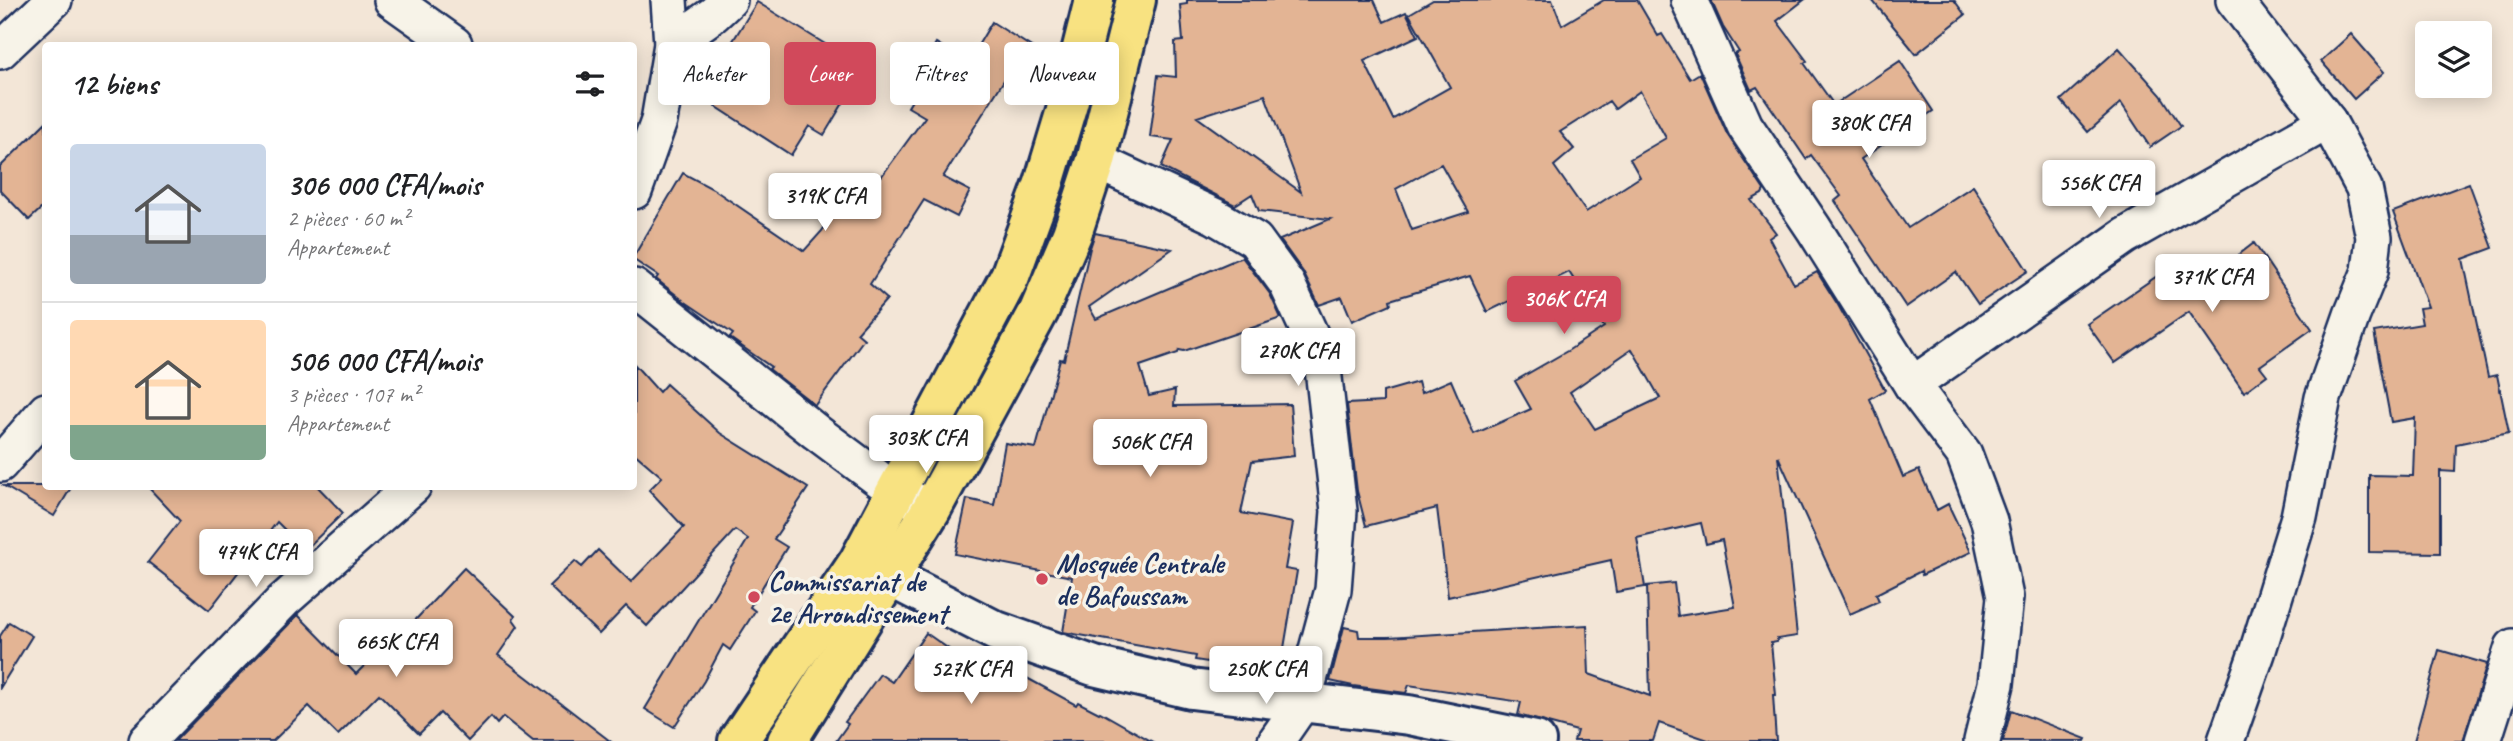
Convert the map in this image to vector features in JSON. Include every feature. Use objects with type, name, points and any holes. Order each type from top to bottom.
[{"type":"highway","points":[[787,741],[875,570],[895,491],[1010,276],[1044,183],[1069,100],[1094,0]]},
{"type":"highway","points":[[738,741],[875,570],[932,510],[1039,311],[1072,234],[1096,161],[1136,0]]},
{"type":"street","points":[[0,51],[54,0]]},
{"type":"street","points":[[392,0],[450,42]]},
{"type":"street","points":[[432,0],[453,42]]},
{"type":"street","points":[[669,0],[672,42]]},
{"type":"street","points":[[675,42],[729,0]]},
{"type":"street","points":[[1689,0],[1745,126],[1814,229],[1912,385],[1964,454],[1989,521],[2004,597],[1996,684],[1982,741]]},
{"type":"street","points":[[2226,741],[2257,653],[2299,517],[2323,398],[2352,315],[2371,271],[2374,237],[2364,188],[2328,121],[2234,0]]},
{"type":"street","points":[[637,183],[659,121],[662,105]]},
{"type":"street","points":[[1912,385],[2125,236],[2328,121]]},
{"type":"street","points":[[1096,161],[1214,216],[1255,240],[1287,284],[1322,360],[1339,511],[1333,590],[1303,702],[1276,741]]},
{"type":"street","points":[[637,289],[816,432],[895,491],[932,510]]},
{"type":"street","points":[[0,464],[42,416]]},
{"type":"street","points":[[147,741],[283,601],[408,490]]},
{"type":"street","points":[[875,570],[996,631],[1094,666],[1191,689],[1409,715],[1536,741]]},
{"type":"street","points":[[2483,741],[2513,648]]},
{"type":"building","points":[[1187,0],[1374,0],[1384,22],[1406,12],[1418,36],[1364,61],[1393,119],[1450,87],[1409,14],[1433,0],[1552,0],[1562,25],[1604,0],[1637,0],[1658,36],[1662,34],[1690,79],[1700,73],[1727,134],[1764,190],[1751,200],[1776,233],[1769,238],[1794,284],[1817,272],[1838,305],[1885,390],[1870,399],[1903,477],[1919,470],[1937,510],[1948,504],[1971,552],[1922,575],[1921,571],[1876,594],[1879,601],[1850,614],[1778,456],[1797,636],[1777,639],[1777,642],[1771,643],[1776,695],[1773,695],[1776,741],[1711,741],[1659,723],[1653,741],[1574,741],[1577,731],[1518,715],[1521,702],[1409,685],[1406,693],[1330,681],[1344,627],[1358,630],[1359,637],[1388,637],[1587,625],[1589,674],[1650,696],[1647,586],[1674,583],[1678,616],[1735,607],[1722,540],[1706,544],[1701,523],[1637,538],[1645,587],[1616,592],[1611,560],[1448,597],[1437,508],[1366,526],[1357,491],[1347,404],[1383,402],[1383,392],[1418,382],[1421,393],[1451,380],[1474,434],[1531,409],[1515,381],[1604,327],[1569,272],[1487,312],[1470,276],[1390,300],[1391,304],[1352,321],[1342,297],[1319,305],[1303,272],[1280,240],[1330,219],[1259,211],[1252,194],[1235,205],[1161,167],[1173,140],[1150,137],[1158,75],[1176,77],[1175,42],[1183,41],[1180,5],[1187,4]],"holes":[[[1640,91],[1666,138],[1630,159],[1640,177],[1586,212],[1554,166],[1574,149],[1560,132],[1609,101],[1615,109]],[[1265,95],[1301,192],[1197,117]],[[1441,164],[1468,212],[1412,230],[1396,189]],[[1632,349],[1660,398],[1595,429],[1570,392]]]},
{"type":"building","points":[[1711,0],[1804,0],[1777,21],[1807,61],[1804,63],[1834,105],[1900,61],[1933,111],[1861,159],[1908,228],[1973,186],[2028,271],[1978,304],[1956,272],[1906,307],[1835,201],[1841,196],[1811,155],[1806,159],[1757,87],[1751,90],[1735,54],[1739,52],[1723,27]]},
{"type":"building","points":[[1872,0],[1954,0],[1965,15],[1916,54]]},
{"type":"building","points":[[757,2],[822,42],[784,42],[784,105],[842,105],[824,135],[809,126],[791,155],[714,105],[770,105],[770,42],[732,42]]},
{"type":"building","points":[[992,22],[1024,42],[1004,42],[1004,80],[990,102],[990,42],[980,42]]},
{"type":"building","points":[[2351,34],[2384,72],[2354,99],[2321,61]]},
{"type":"building","points":[[2119,48],[2161,95],[2181,126],[2150,147],[2121,103],[2088,132],[2061,100]]},
{"type":"building","points":[[988,105],[943,177],[970,191],[957,217],[924,200],[870,284],[887,299],[857,333],[864,339],[815,405],[769,369],[771,367],[730,338],[733,334],[684,301],[656,279],[658,276],[637,262],[637,251],[683,173],[713,189],[804,251],[822,231],[856,177],[873,188],[925,117],[908,107]]},
{"type":"building","points":[[42,126],[42,208],[29,220],[0,190],[0,167]]},
{"type":"building","points":[[2469,183],[2493,248],[2463,259],[2488,377],[2497,375],[2509,433],[2456,444],[2455,472],[2440,471],[2440,553],[2369,552],[2369,475],[2413,476],[2415,418],[2391,422],[2374,332],[2422,324],[2419,308],[2428,307],[2393,212]]},
{"type":"building","points":[[1095,233],[1172,249],[1089,307],[1096,319],[1242,257],[1270,294],[1281,318],[1184,351],[1179,350],[1178,353],[1140,366],[1149,396],[1175,390],[1174,406],[1290,404],[1294,456],[1252,461],[1241,513],[1293,523],[1285,569],[1297,571],[1279,678],[1232,672],[1233,666],[1195,660],[1196,656],[1063,632],[1072,577],[955,554],[967,499],[994,505],[1005,443],[1036,448],[1060,359],[1064,360]]},
{"type":"building","points":[[2254,243],[2312,329],[2260,366],[2267,375],[2244,392],[2189,312],[2115,363],[2087,324],[2163,272],[2167,279],[2198,257],[2211,276]]},
{"type":"building","points":[[637,367],[659,392],[666,384],[720,433],[808,488],[774,539],[787,547],[750,607],[755,611],[730,650],[723,645],[704,681],[674,727],[645,709],[748,539],[735,530],[647,626],[626,606],[599,634],[549,586],[575,561],[582,567],[598,550],[631,582],[684,527],[649,490],[662,477],[637,456]]},
{"type":"building","points":[[4,486],[42,486],[42,490],[70,490],[54,516]]},
{"type":"building","points":[[151,490],[321,490],[343,513],[305,550],[277,522],[209,610],[148,562],[180,521]]},
{"type":"building","points":[[464,568],[515,616],[513,619],[518,626],[498,655],[610,741],[533,741],[503,717],[497,724],[491,717],[468,741],[440,713],[419,734],[379,694],[338,735],[309,706],[273,741],[175,741],[298,615],[356,674],[374,656],[378,660]]},
{"type":"building","points":[[9,622],[32,636],[0,688],[0,636]]},
{"type":"building","points":[[926,633],[976,668],[986,654],[1023,681],[1025,677],[1076,705],[1078,702],[1100,712],[1151,741],[836,741],[848,724],[845,722],[880,674],[892,682]]},
{"type":"building","points":[[2439,650],[2487,664],[2463,741],[2414,741]]},
{"type":"building","points":[[2011,710],[2086,739],[2003,741]]},
{"type":"place","name":"Mosquée Centrale de Bafoussam","points":[[1042,579]]},
{"type":"place","name":"Commissariat de 2e Arrondissement","points":[[754,597]]}]
